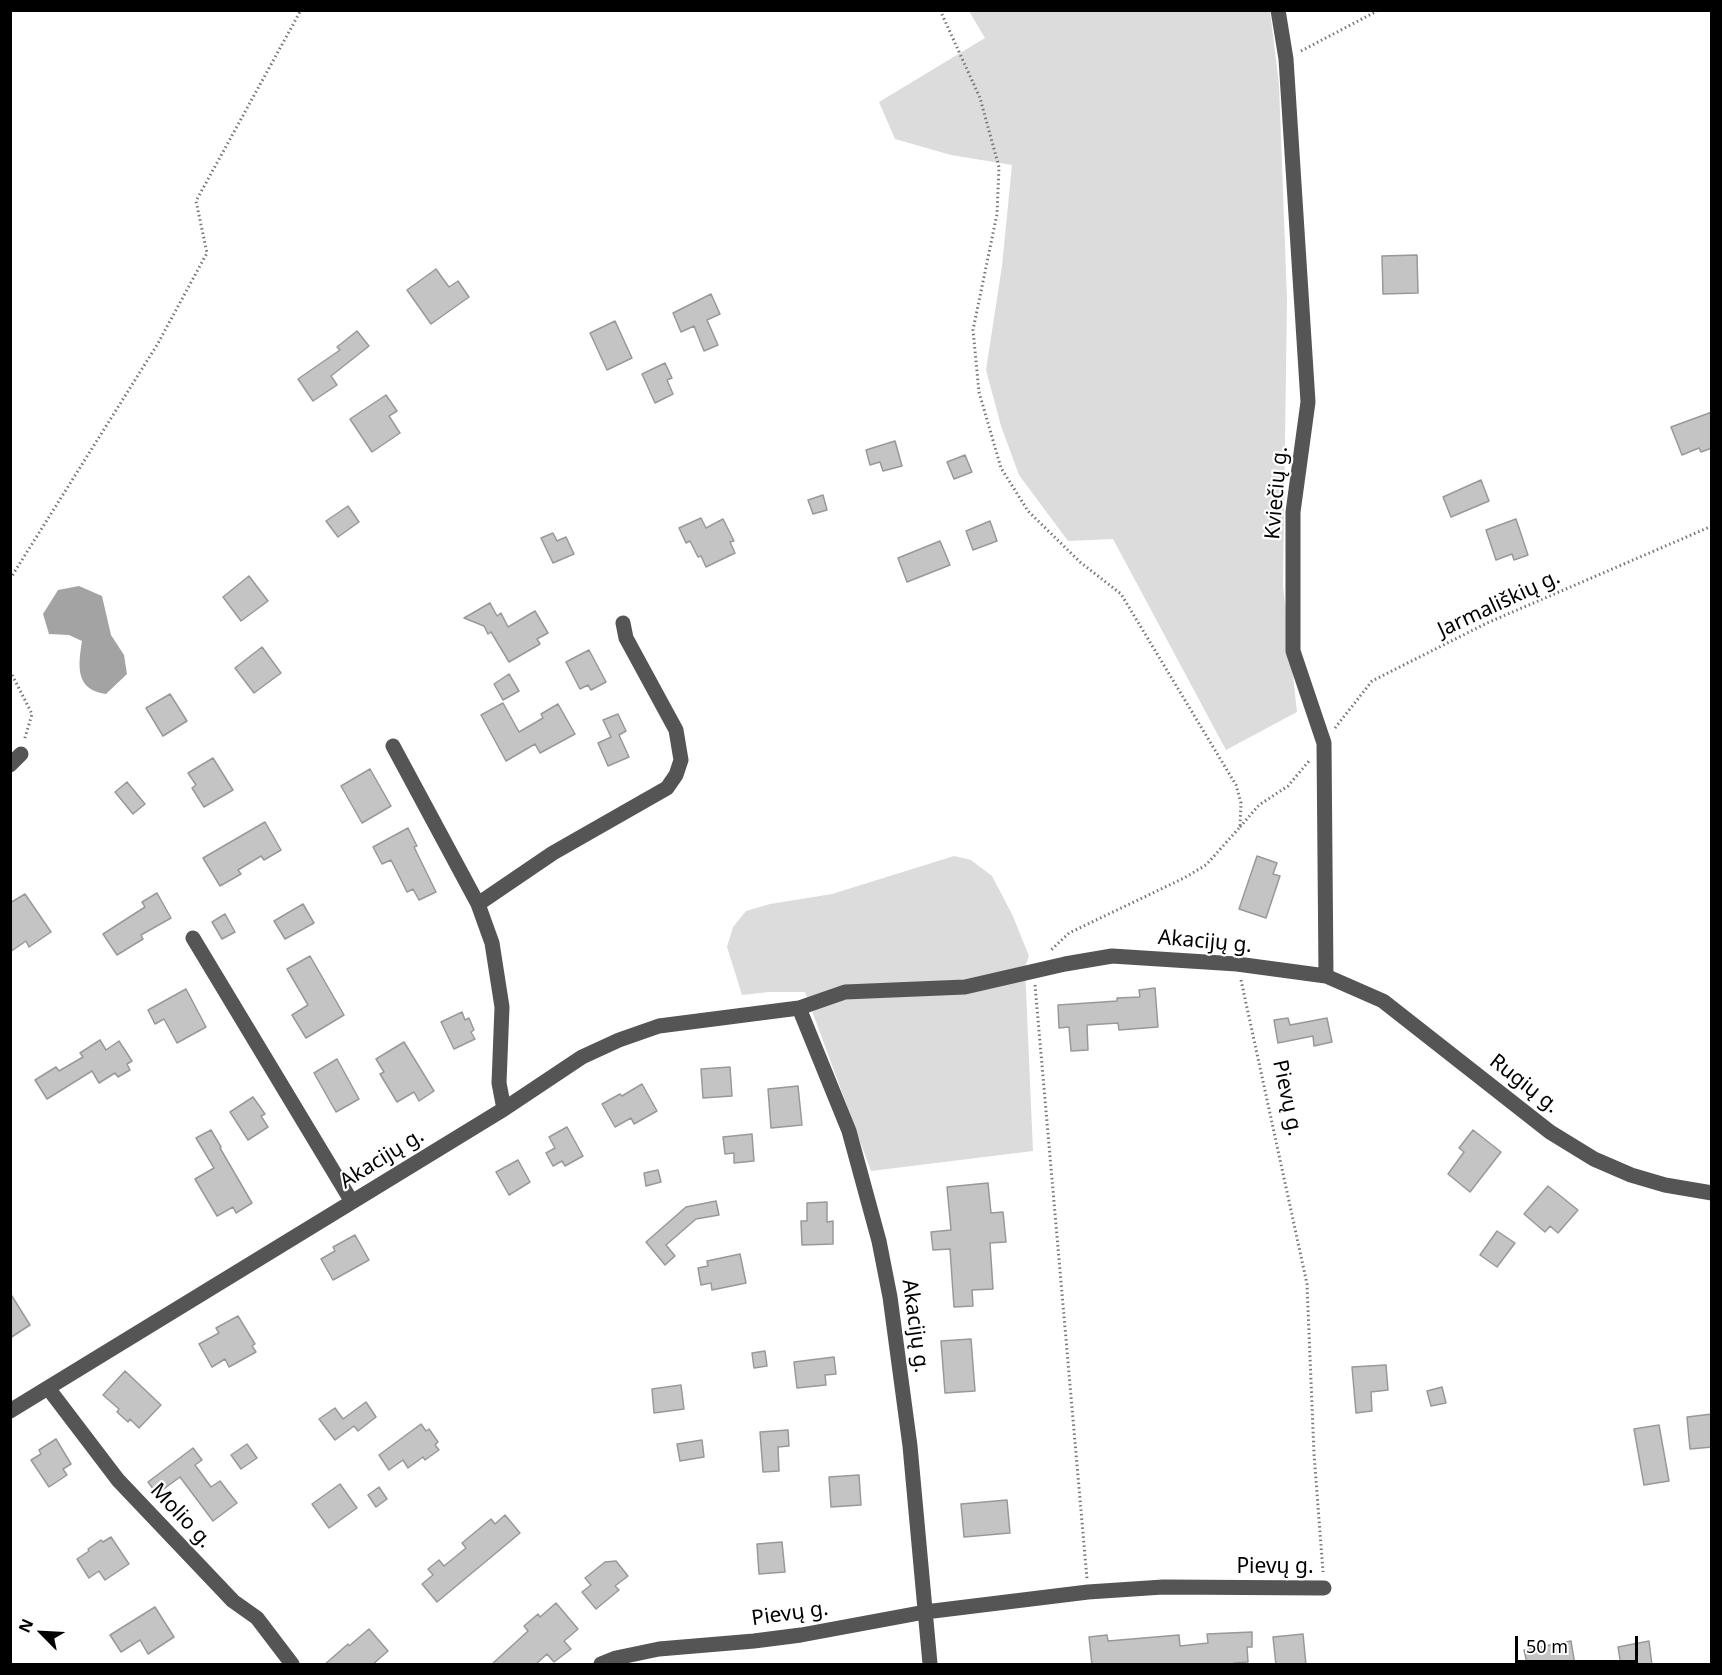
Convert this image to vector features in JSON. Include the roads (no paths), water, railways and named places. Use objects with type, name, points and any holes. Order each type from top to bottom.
[{"type":"street","name":"Kviečių g.","points":[[1278,10],[1286,59],[1308,402],[1293,512],[1293,651],[1324,743],[1326,976]]},
{"type":"street","points":[[478,903],[553,853],[667,788],[676,775],[681,760],[676,730],[626,638],[623,623]]},
{"type":"street","points":[[393,746],[478,903],[492,943],[502,1007],[499,1083],[504,1109]]},
{"type":"street","points":[[193,938],[352,1202]]},
{"type":"street","name":"Akacijų g.","points":[[10,1411],[504,1109],[582,1058],[619,1040],[659,1026],[799,1008],[845,992],[966,987],[1065,964],[1112,956],[1238,964],[1326,976]]},
{"type":"street","name":"Rugių g.","points":[[1326,976],[1383,1001],[1550,1132],[1594,1159],[1631,1175],[1665,1185],[1712,1193]]},
{"type":"street","name":"Akacijų g.","points":[[799,1008],[849,1131],[891,1298],[910,1446],[930,1665]]},
{"type":"street","name":"Molio g.","points":[[48,1388],[118,1480],[233,1601],[257,1618],[292,1665]]},
{"type":"street","name":"Pievų g.","points":[[601,1665],[616,1658],[658,1649],[801,1635],[925,1612],[1088,1592],[1163,1587],[1324,1588]]}]
